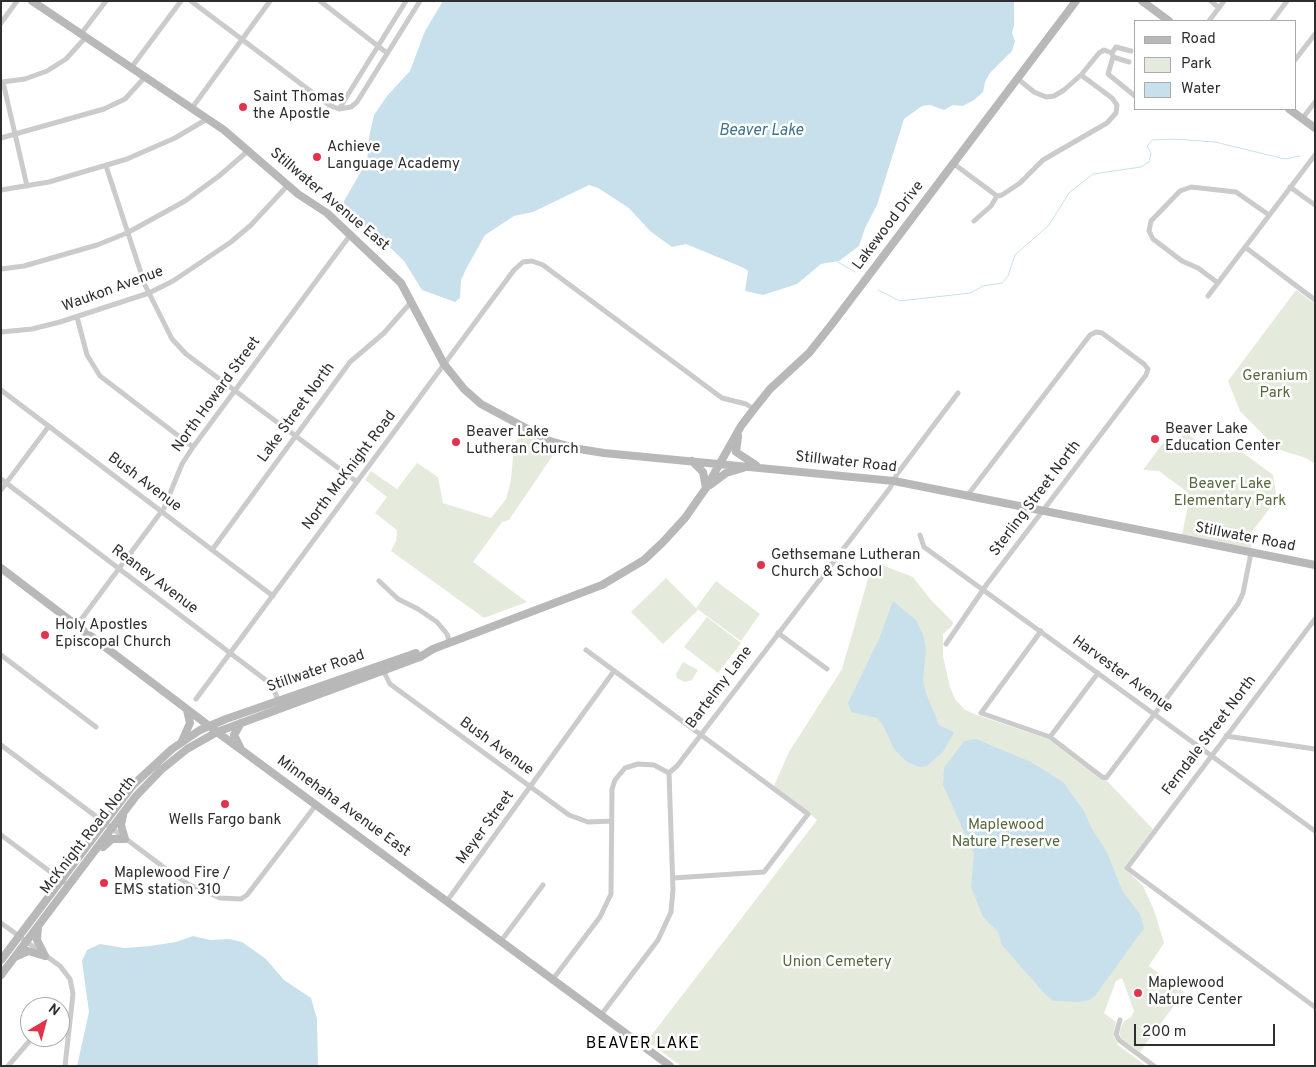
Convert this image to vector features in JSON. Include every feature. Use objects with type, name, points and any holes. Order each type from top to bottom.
[{"type":"main road","name":"Stillwater Avenue East","points":[[32,1],[192,108],[249,150],[288,185],[327,213],[351,234],[401,283],[412,300],[444,364],[464,389],[477,400],[550,441],[588,451],[720,463]]},
{"type":"main road","name":"Lakewood Drive","points":[[720,463],[739,429],[754,409],[770,389],[809,353],[832,324],[1076,1]]},
{"type":"main road","points":[[1142,1],[1168,20]]},
{"type":"main road","points":[[1289,110],[1315,128]]},
{"type":"main road","points":[[739,429],[735,448],[736,452],[748,461],[763,468]]},
{"type":"main road","points":[[690,460],[703,472],[706,488],[726,473],[750,466]]},
{"type":"main road","name":"Stillwater Road","points":[[217,732],[382,668],[574,597],[623,574],[663,542],[685,518],[706,488],[720,463],[894,481],[1315,565]]},
{"type":"main road","name":"Minnehaha Avenue East","points":[[1,568],[217,732],[670,1066]]},
{"type":"main road","name":"Stillwater Road","points":[[210,726],[278,700],[382,668]]},
{"type":"main road","points":[[182,741],[190,723],[186,708]]},
{"type":"main road","points":[[241,723],[234,735],[243,751]]},
{"type":"main road","name":"McKnight Road North","points":[[1,960],[140,776],[182,741],[210,726]]},
{"type":"main road","name":"McKnight Road North","points":[[1,975],[148,782],[187,749],[217,732]]},
{"type":"main road","points":[[89,859],[112,839],[125,838],[121,825],[126,809]]},
{"type":"main road","points":[[38,926],[38,940],[45,956]]},
{"type":"main road","points":[[13,959],[21,952],[28,951],[45,956]]},
{"type":"street","points":[[1,23],[17,1]]},
{"type":"street","points":[[27,186],[2,82],[25,79],[47,71],[66,59],[84,36],[106,1]]},
{"type":"street","points":[[131,68],[181,1]]},
{"type":"street","points":[[191,1],[329,105],[339,109],[351,107],[357,102],[420,1]]},
{"type":"street","points":[[192,108],[243,41],[270,1]]},
{"type":"street","points":[[320,1],[388,53]]},
{"type":"street","points":[[339,109],[406,1]]},
{"type":"street","points":[[1210,1],[1219,8]]},
{"type":"street","points":[[1210,20],[1224,1]]},
{"type":"street","points":[[1273,20],[1287,1]]},
{"type":"street","points":[[1296,59],[1315,34]]},
{"type":"street","points":[[1131,51],[1116,47],[1112,55],[1108,74],[1134,95]]},
{"type":"street","points":[[1018,79],[1034,92],[1046,97],[1054,96],[1081,75],[1099,53],[1104,50],[1129,62]]},
{"type":"street","points":[[974,221],[991,206],[997,196],[1002,195],[1020,183],[1042,160],[1112,119],[1116,105],[1112,98],[1081,75]]},
{"type":"street","points":[[1,138],[104,109],[124,99],[145,77]]},
{"type":"street","points":[[1302,119],[1315,102]]},
{"type":"street","points":[[1,190],[27,186],[106,166],[157,146],[207,119]]},
{"type":"street","points":[[1,268],[24,266],[97,245],[127,233],[185,201],[220,176],[249,150]]},
{"type":"street","points":[[1208,296],[1315,155]]},
{"type":"street","points":[[954,164],[997,196]]},
{"type":"street","points":[[106,166],[127,233],[149,293],[162,322],[178,347],[357,482]]},
{"type":"street","name":"Waukon Avenue","points":[[1,332],[32,329],[77,317],[149,293],[194,269],[231,242],[251,225],[288,185]]},
{"type":"street","points":[[1218,283],[1198,268],[1182,261],[1153,239],[1149,231],[1151,221],[1180,191],[1194,187],[1236,192],[1269,215]]},
{"type":"street","points":[[1290,187],[1315,205]]},
{"type":"street","name":"North Howard Street","points":[[77,625],[161,511],[182,464],[193,447],[351,234]]},
{"type":"street","points":[[1245,247],[1315,300]]},
{"type":"street","name":"North McKnight Road","points":[[196,699],[514,270],[527,261],[537,262],[547,268],[722,398],[746,404],[754,409]]},
{"type":"street","name":"Lake Street North","points":[[212,550],[350,362],[384,334],[412,300]]},
{"type":"street","points":[[77,317],[88,355],[100,376],[193,447]]},
{"type":"street","name":"Sterling Street North","points":[[946,644],[1042,511],[1148,370],[1144,364],[1102,333],[1096,332],[1090,335],[967,496]]},
{"type":"street","name":"Bush Avenue","points":[[1,390],[272,596]]},
{"type":"street","name":"Bartelmy Lane","points":[[669,773],[894,481],[958,393]]},
{"type":"street","points":[[1,490],[4,481],[49,426]]},
{"type":"street","name":"Reaney Avenue","points":[[4,481],[270,684],[281,708]]},
{"type":"street","name":"Harvester Avenue","points":[[920,535],[924,547],[1315,831]]},
{"type":"street","points":[[1042,631],[981,713],[1050,737],[1102,777],[1106,778],[1238,604],[1243,593],[1251,553]]},
{"type":"street","points":[[379,581],[398,599],[418,609],[437,622],[447,634],[450,643]]},
{"type":"street","name":"Ferndale Street North","points":[[1315,619],[1127,868],[1315,1007]]},
{"type":"street","points":[[778,633],[827,669]]},
{"type":"street","points":[[586,650],[808,814],[764,872],[673,878]]},
{"type":"street","points":[[1,655],[96,727]]},
{"type":"street","name":"Bush Avenue","points":[[382,668],[390,684],[575,819],[588,822],[612,821]]},
{"type":"street","name":"Meyer Street","points":[[447,901],[614,671]]},
{"type":"street","points":[[1050,737],[1098,673]]},
{"type":"street","points":[[1226,736],[1315,749]]},
{"type":"street","points":[[1,745],[190,885],[220,898],[240,899],[252,890],[316,805]]},
{"type":"street","points":[[553,979],[600,917],[608,902],[612,885],[613,784],[621,771],[629,766],[645,764],[659,767],[669,773],[673,878],[672,907],[663,931],[602,1015]]},
{"type":"street","points":[[309,814],[324,810]]},
{"type":"street","points":[[1,834],[68,885]]},
{"type":"street","points":[[501,941],[543,885]]},
{"type":"street","points":[[1,923],[60,966],[70,979],[73,994],[70,1013]]},
{"type":"street","points":[[1120,1020],[1116,1034],[1119,1040],[1154,1066]]},
{"type":"street","points":[[8,1066],[24,1047]]},
{"type":"street","points":[[65,1066],[66,1047]]},
{"type":"green space","name":"Geranium Park","points":[[1296,290],[1315,304],[1315,464],[1306,458],[1277,449],[1240,411],[1228,381]]},
{"type":"green space","points":[[522,432],[553,448],[555,452],[509,520],[502,522],[473,562],[527,602],[484,618],[391,551],[396,541],[397,530],[375,513],[387,497],[365,480],[371,471],[397,489],[417,463],[438,477],[443,503],[491,518],[506,499],[511,480],[514,444]]},
{"type":"green space","name":"Beaver Lake Elementary Park","points":[[1185,432],[1211,451],[1242,452],[1273,475],[1277,499],[1251,533],[1251,553],[1181,540],[1189,497],[1186,491],[1159,471],[1143,470],[1168,436],[1177,442]]},
{"type":"green space","points":[[882,565],[913,577],[931,600],[953,622],[952,626],[943,634],[943,656],[950,687],[955,699],[964,709],[1048,739],[1100,779],[1107,781],[1153,829],[1125,866],[1125,869],[1143,886],[1154,910],[1164,943],[1149,966],[1184,992],[1140,1052],[1121,1038],[1119,1033],[1124,1021],[1131,1017],[1134,1011],[1122,978],[1116,981],[1104,1013],[1116,1022],[1113,1034],[1118,1045],[1146,1066],[681,1066],[647,1041],[817,820],[789,797],[773,788],[789,752],[842,669],[870,572]]},
{"type":"green space","points":[[666,578],[698,610],[663,644],[631,612]]},
{"type":"green space","points":[[716,581],[760,614],[741,641],[696,608]]},
{"type":"green space","points":[[707,617],[741,643],[718,673],[684,647]]},
{"type":"green space","points":[[683,662],[698,670],[692,680],[685,682],[677,678],[676,674]]},
{"type":"water","name":"Beaver Lake","points":[[443,1],[1014,1],[1012,33],[1015,41],[1012,51],[990,73],[985,82],[983,92],[974,100],[963,106],[953,105],[944,110],[930,105],[922,106],[904,119],[877,205],[865,228],[859,246],[839,261],[821,264],[797,284],[763,295],[745,291],[748,271],[744,268],[686,244],[672,247],[650,231],[629,208],[598,188],[589,185],[533,212],[514,216],[485,235],[461,280],[460,298],[455,302],[422,290],[404,261],[377,235],[348,216],[343,209],[344,201],[367,161],[369,137],[374,115],[387,96],[410,71],[425,31]]},
{"type":"water","points":[[893,601],[916,620],[923,634],[926,650],[923,681],[926,693],[939,725],[954,732],[943,752],[927,766],[919,767],[907,762],[894,749],[883,725],[877,718],[851,712],[848,703],[879,639]]},
{"type":"water","points":[[976,739],[1031,762],[1063,782],[1084,811],[1092,829],[1107,852],[1122,890],[1140,914],[1144,928],[1095,996],[1089,1000],[1080,1002],[1053,1001],[1002,945],[998,932],[983,917],[971,887],[974,854],[943,785],[944,768],[964,741]]},
{"type":"water","points":[[193,936],[210,940],[229,939],[242,942],[266,959],[284,980],[311,998],[317,1019],[318,1066],[77,1066],[89,1012],[82,961],[87,950],[100,944],[124,948],[150,946],[176,942]]},
{"type":"waterway","points":[[878,290],[900,301],[970,293],[983,286],[1002,283],[1008,276],[1015,255],[1049,225],[1069,193],[1093,174],[1141,167],[1149,162],[1151,153],[1147,146],[1152,140],[1174,139],[1215,142],[1285,159],[1300,156]]},
{"type":"waterway","points":[[836,261],[855,272]]},
{"type":"place","name":"Saint Thomas the Apostle","points":[[243,107]]},
{"type":"place","name":"Achieve Language Academy","points":[[317,157]]},
{"type":"place","name":"Beaver Lake Education Center","points":[[1155,439]]},
{"type":"place","name":"Beaver Lake Lutheran Church","points":[[456,442]]},
{"type":"place","name":"Gethsemane Lutheran Church & School","points":[[761,565]]},
{"type":"place","name":"Holy Apostles Episcopal Church","points":[[45,635]]},
{"type":"place","name":"Wells Fargo bank","points":[[225,804]]},
{"type":"place","name":"Maplewood Fire / EMS station 310","points":[[104,883]]},
{"type":"place","name":"Maplewood Nature Center","points":[[1138,993]]},
{"type":"district","name":"BEAVER LAKE","points":[[643,1045]]},
{"type":"park label","name":"Maplewood Nature Preserve","points":[[1006,834]]},
{"type":"park label","name":"Union Cemetery","points":[[837,963]]}]
